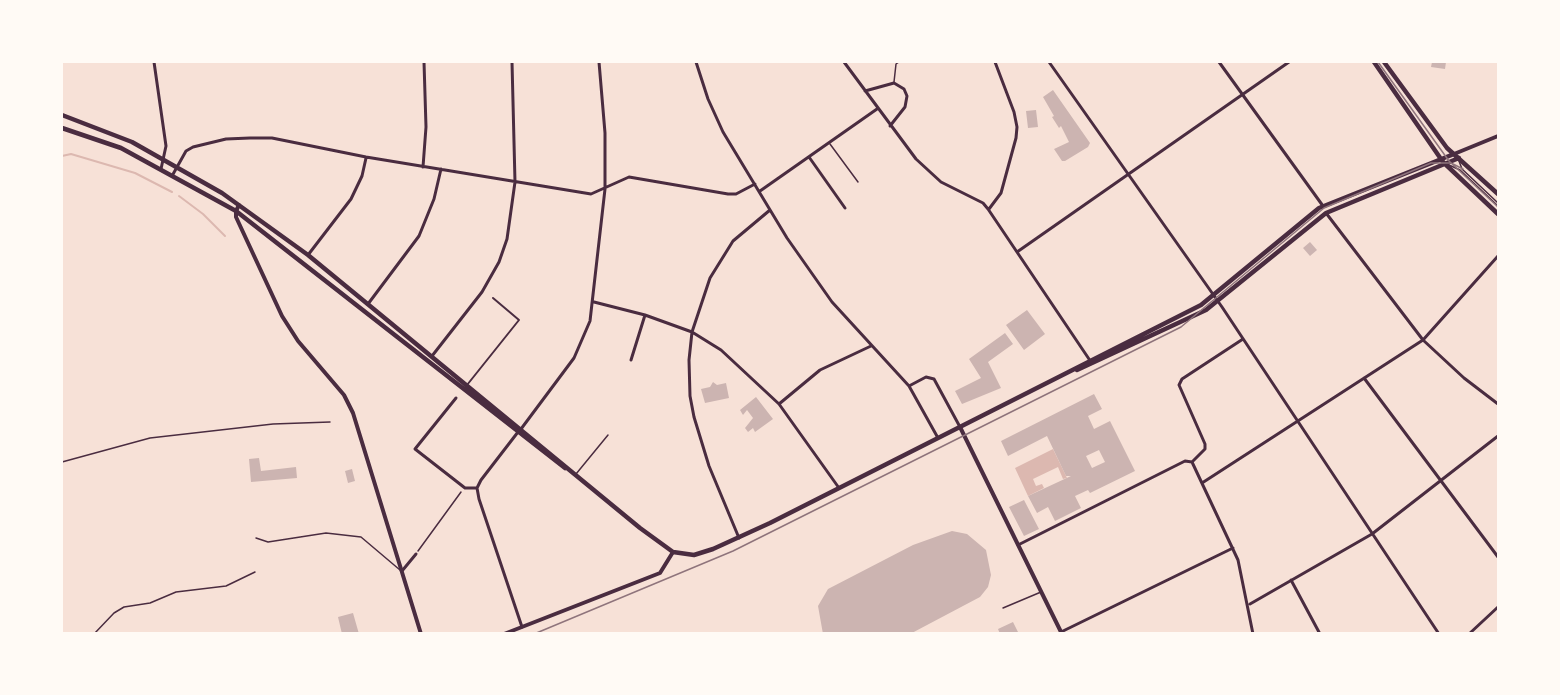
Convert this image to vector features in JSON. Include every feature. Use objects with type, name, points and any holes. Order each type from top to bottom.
[{"type":"main road","points":[[1374,62],[1446,165],[1498,214]]},
{"type":"main road","points":[[1384,62],[1438,136],[1454,154],[1498,194]]},
{"type":"main road","points":[[62,115],[103,129],[164,159],[239,206],[308,255],[519,430]]},
{"type":"main road","points":[[62,128],[109,143],[236,211],[673,552],[703,553],[739,538],[1091,362],[1198,314],[1323,206],[1454,154]]},
{"type":"main road","points":[[1215,299],[1326,213],[1367,194],[1459,158]]},
{"type":"street","points":[[154,62],[166,146],[160,170]]},
{"type":"street","points":[[423,166],[426,127],[424,62]]},
{"type":"street","points":[[432,356],[482,292],[500,262],[510,223],[515,182],[512,62]]},
{"type":"street","points":[[522,627],[478,500],[477,488],[574,358],[586,333],[594,302],[605,189],[605,133],[599,62]]},
{"type":"street","points":[[696,62],[708,99],[723,132],[816,282],[909,386],[938,438]]},
{"type":"street","points":[[844,62],[907,149],[934,176],[983,203],[988,209],[1091,362]]},
{"type":"street","points":[[988,209],[1000,193],[1017,127],[1014,112],[995,62]]},
{"type":"street","points":[[1049,62],[1243,339],[1439,633]]},
{"type":"street","points":[[1219,62],[1323,206]]},
{"type":"street","points":[[1017,252],[1289,62]]},
{"type":"street","points":[[865,91],[894,83],[904,89],[907,102],[890,126]]},
{"type":"street","points":[[760,191],[878,109]]},
{"type":"street","points":[[1454,154],[1498,136]]},
{"type":"street","points":[[171,176],[186,151],[226,139],[272,138],[366,157],[591,194],[605,189],[618,180],[636,177],[728,194],[736,194],[755,184]]},
{"type":"street","points":[[1459,158],[1470,149]]},
{"type":"street","points":[[308,255],[351,199],[362,176],[366,157]]},
{"type":"street","points":[[809,157],[845,208]]},
{"type":"street","points":[[368,304],[396,271],[419,236],[434,199],[441,169]]},
{"type":"street","points":[[239,206],[236,211],[282,316],[298,340],[344,395],[353,413],[421,633]]},
{"type":"street","points":[[739,538],[709,466],[690,396],[688,373],[692,332],[710,278],[733,241],[770,210]]},
{"type":"street","points":[[1326,213],[1424,340],[1464,378],[1498,404]]},
{"type":"street","points":[[1202,483],[1424,340],[1498,256]]},
{"type":"street","points":[[467,385],[519,320],[493,298]]},
{"type":"street","points":[[594,302],[645,315],[692,332],[739,364],[779,404],[839,488]]},
{"type":"street","points":[[631,360],[645,315]]},
{"type":"street","points":[[1192,462],[1205,449],[1205,444],[1180,392],[1182,379],[1243,339]]},
{"type":"street","points":[[779,404],[820,370],[871,346]]},
{"type":"street","points":[[909,386],[931,376],[938,385],[1061,633],[1233,548]]},
{"type":"street","points":[[1364,378],[1498,556]]},
{"type":"street","points":[[456,398],[415,449],[465,488],[477,488]]},
{"type":"street","points":[[1249,604],[1371,534],[1498,436]]},
{"type":"street","points":[[1018,545],[1185,461],[1192,462]]},
{"type":"street","points":[[1192,462],[1233,548],[1249,604],[1253,633]]},
{"type":"street","points":[[504,633],[660,573],[673,552]]},
{"type":"street","points":[[400,571],[416,554]]},
{"type":"street","points":[[1291,580],[1320,633]]},
{"type":"street","points":[[1469,633],[1498,606]]},
{"type":"lane","points":[[894,83],[896,64],[899,62]]},
{"type":"lane","points":[[829,143],[858,182]]},
{"type":"lane","points":[[1459,158],[1462,169],[1498,205]]},
{"type":"lane","points":[[1446,165],[1460,170],[1498,205]]},
{"type":"lane","points":[[574,474],[608,435]]},
{"type":"lane","points":[[256,538],[268,542],[326,532],[361,537],[400,571]]},
{"type":"lane","points":[[1003,608],[1013,606],[1041,592]]},
{"type":"path","points":[[62,462],[150,438],[273,424],[330,422]]},
{"type":"path","points":[[416,554],[465,488]]},
{"type":"path","points":[[94,633],[114,613],[124,607],[150,603],[176,592],[226,586],[255,572]]},
{"type":"shaded area","points":[[1053,449],[1067,478],[1063,479],[1058,467],[1033,479],[1036,486],[1042,484],[1044,488],[1028,496],[1015,468]]},
{"type":"building","points":[[1432,62],[1446,62],[1445,69],[1431,67]]},
{"type":"building","points":[[1053,90],[1090,143],[1088,147],[1065,161],[1062,161],[1054,149],[1069,142],[1061,126],[1059,128],[1052,117],[1054,116],[1043,97]]},
{"type":"building","points":[[1036,110],[1038,127],[1028,128],[1026,111]]},
{"type":"building","points":[[1310,242],[1317,250],[1310,256],[1303,248]]},
{"type":"building","points":[[1027,310],[1045,334],[1024,350],[1006,325]]},
{"type":"building","points":[[1005,333],[1013,344],[988,362],[1001,388],[962,404],[955,391],[981,378],[969,359]]},
{"type":"building","points":[[713,382],[717,385],[726,383],[729,398],[705,403],[701,389],[710,387]]},
{"type":"building","points":[[1094,394],[1102,409],[1088,416],[1094,429],[1110,421],[1135,471],[1090,493],[1088,490],[1075,496],[1081,508],[1055,521],[1048,507],[1037,513],[1028,496],[1071,476],[1066,476],[1047,436],[1008,456],[1001,441]],"holes":[[[1099,450],[1105,462],[1092,468],[1086,456]]]},
{"type":"building","points":[[756,397],[773,419],[755,432],[753,428],[748,432],[745,428],[753,418],[747,410],[743,415],[740,410]]},
{"type":"building","points":[[259,458],[261,471],[296,467],[297,478],[251,482],[249,459]]},
{"type":"building","points":[[352,469],[355,481],[348,483],[345,471]]},
{"type":"building","points":[[1024,500],[1039,529],[1024,536],[1009,507]]},
{"type":"building","points":[[952,531],[967,534],[986,550],[991,575],[988,587],[980,597],[910,634],[823,634],[818,606],[828,589],[913,545]]},
{"type":"building","points":[[353,613],[359,634],[342,634],[338,617]]},
{"type":"building","points":[[1013,622],[1019,634],[1000,634],[998,629]]},
{"type":"waterway","points":[[62,156],[71,154],[135,173],[172,192]]},
{"type":"waterway","points":[[179,196],[203,214],[225,236]]},
{"type":"tram line","points":[[1378,62],[1449,161],[1498,207]]},
{"type":"tram line","points":[[534,634],[733,551],[1181,327],[1324,208],[1431,163],[1451,163],[1463,169]]}]
